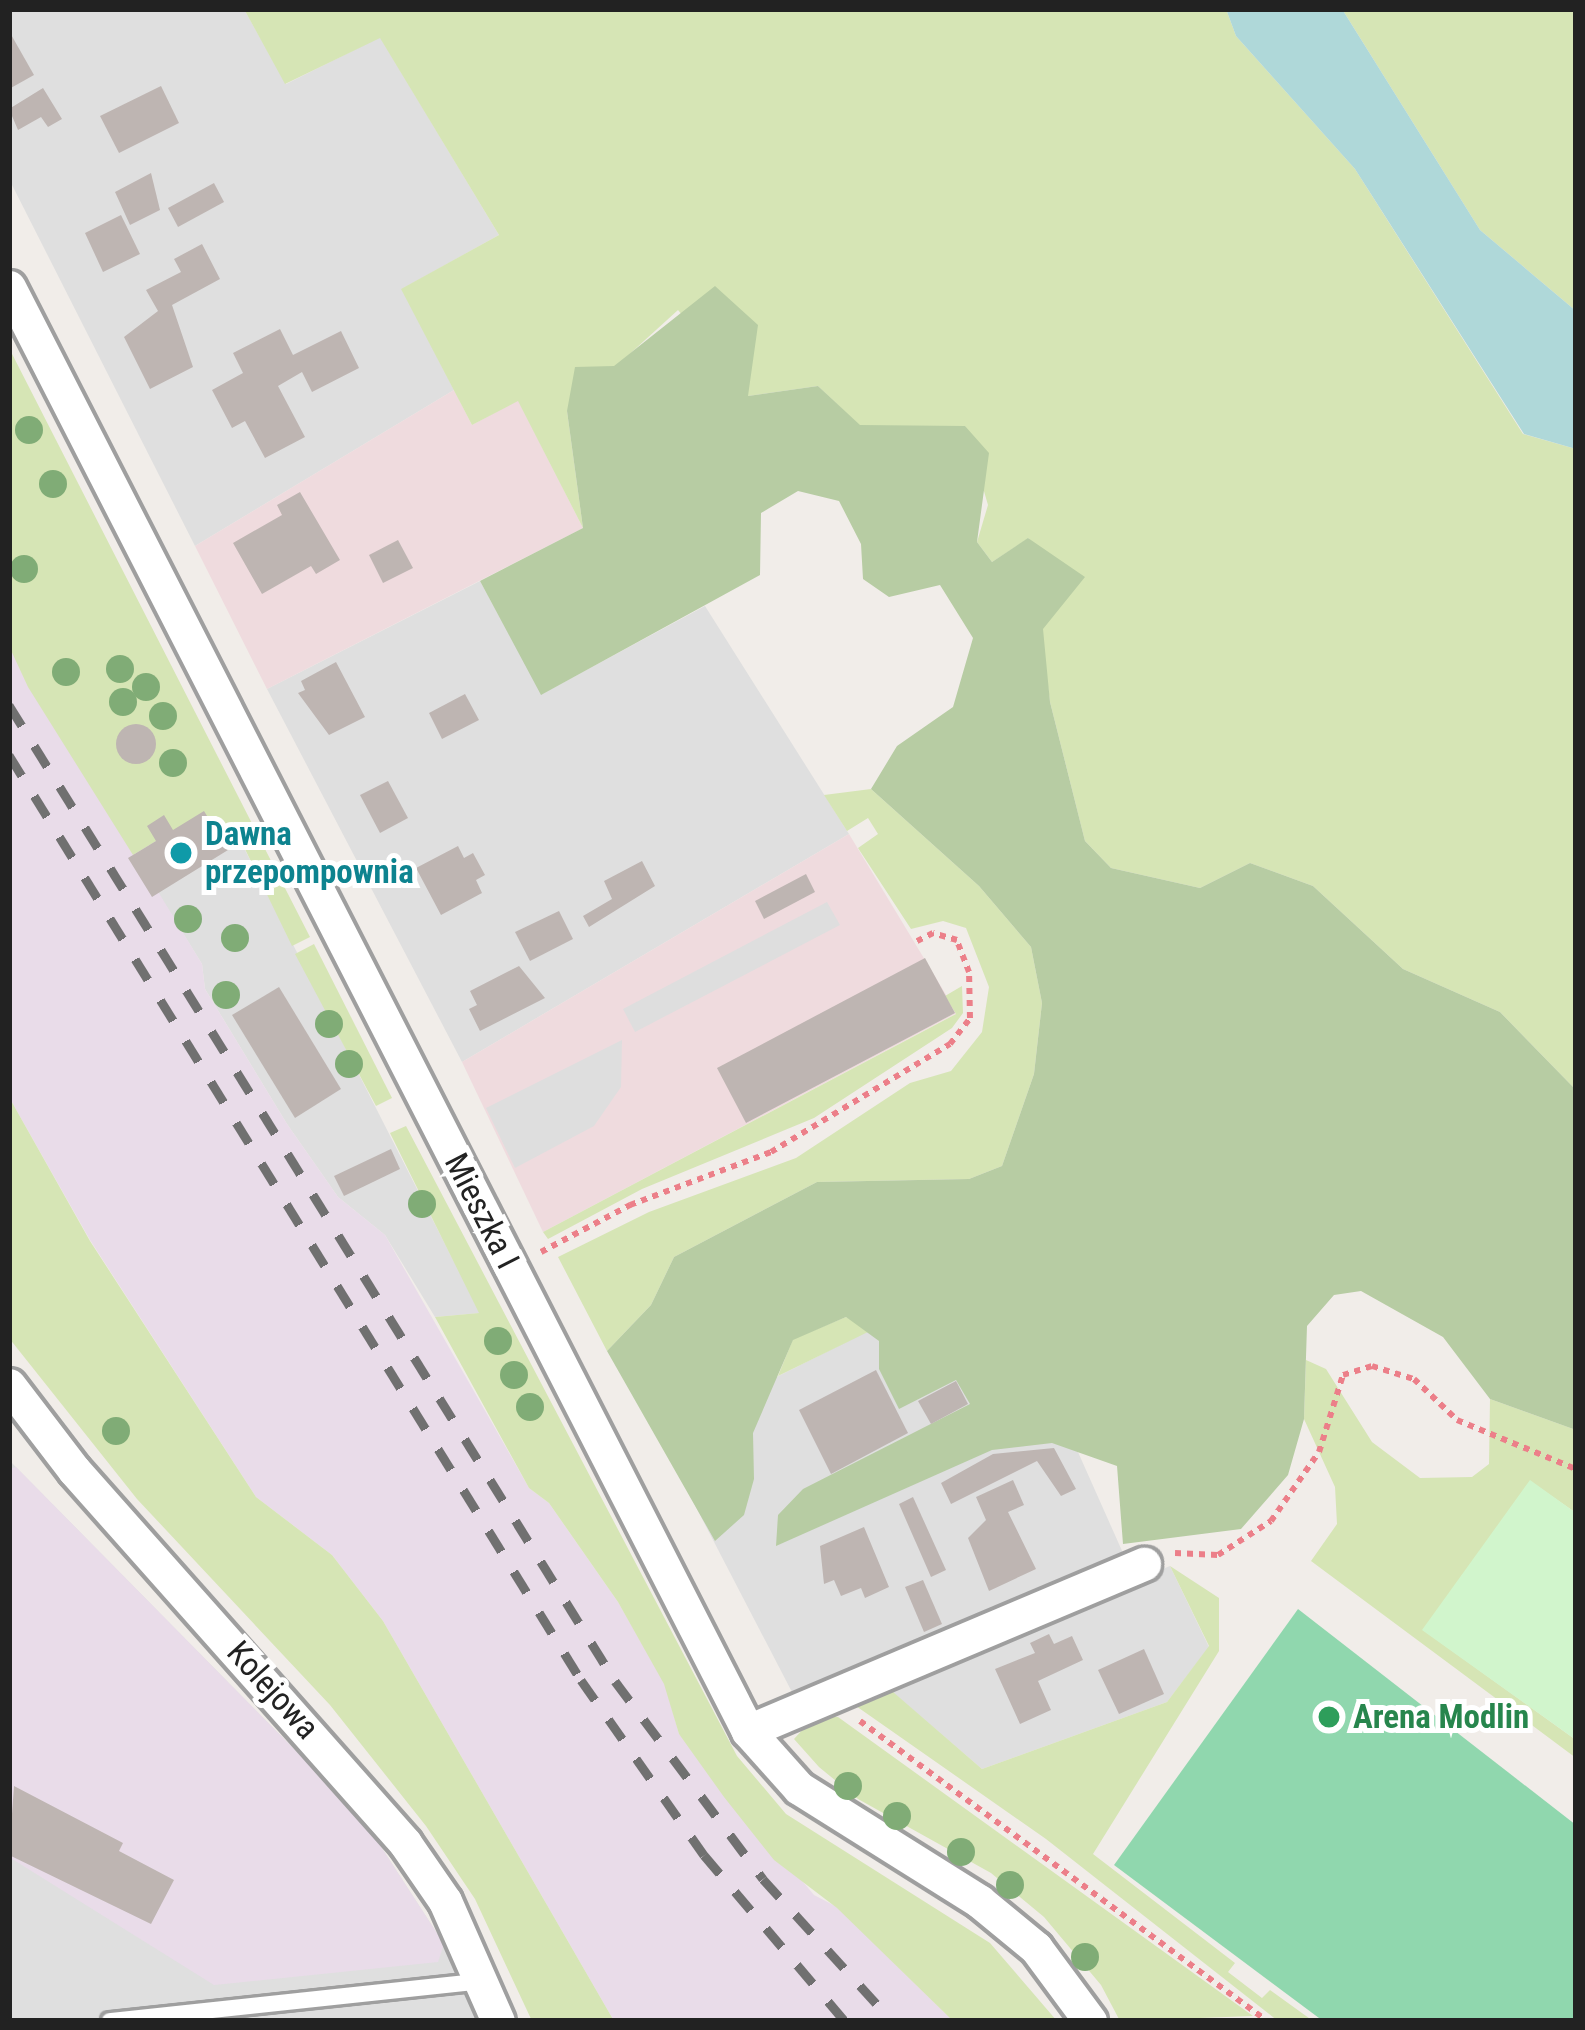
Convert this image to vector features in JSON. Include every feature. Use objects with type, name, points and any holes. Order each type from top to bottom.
[{"type":"street","name":"Mieszka I","points":[[9,287],[748,1731],[799,1787],[979,1900],[1036,1948],[1090,2021]]},
{"type":"street","name":"Kolejowa","points":[[9,1385],[87,1486],[405,1843],[483,1981],[498,2021]]},
{"type":"street","points":[[748,1731],[1144,1564]]},
{"type":"lane","points":[[110,2021],[483,1981]]},
{"type":"path","points":[[510,1266],[630,1205],[771,1152],[950,1044],[970,1018],[969,972],[957,940],[933,933],[917,941]]},
{"type":"path","points":[[1144,1564],[1171,1553],[1218,1556],[1271,1521],[1319,1452],[1343,1375],[1372,1366],[1414,1379],[1457,1420],[1576,1469]]},
{"type":"path","points":[[830,1696],[1267,2021]]},
{"type":"shaded area","points":[[9,9],[244,9],[286,84],[380,37],[499,235],[402,289],[454,390],[195,546],[9,179]]},
{"type":"shaded area","points":[[454,390],[472,425],[518,400],[583,528],[267,689],[195,546]]},
{"type":"shaded area","points":[[480,581],[542,694],[705,606],[849,834],[462,1062],[267,689]]},
{"type":"shaded area","points":[[9,646],[202,964],[205,989],[287,1124],[338,1197],[385,1235],[529,1488],[549,1503],[618,1602],[665,1684],[679,1734],[814,1895],[837,1907],[953,2021],[614,2021],[383,1621],[332,1555],[256,1497],[90,1240],[9,1097]]},
{"type":"shaded area","points":[[204,811],[228,850],[243,846],[480,1313],[435,1317],[385,1235],[338,1197],[287,1124],[205,989],[202,964],[158,893],[147,826]]},
{"type":"shaded area","points":[[849,834],[957,1013],[543,1232],[462,1062]]},
{"type":"shaded area","points":[[827,902],[840,925],[635,1032],[623,1009]]},
{"type":"shaded area","points":[[622,1040],[621,1087],[594,1126],[515,1168],[486,1108]]},
{"type":"shaded area","points":[[888,1321],[1029,1342],[1135,1580],[1170,1566],[1209,1647],[1167,1702],[982,1769],[862,1666],[793,1694],[659,1436]]},
{"type":"shaded area","points":[[9,1460],[363,1819],[444,1944],[506,1994],[516,2021],[9,2021]]},
{"type":"shaded area","points":[[16,1467],[363,1819],[444,1944],[438,1962],[214,1985],[9,1857],[9,1469]]},
{"type":"green space","points":[[244,9],[1226,9],[1236,36],[1355,169],[1523,434],[1576,449],[1576,1090],[1500,1012],[1403,969],[1313,886],[1250,863],[1200,888],[1111,868],[1085,841],[1050,702],[1029,538],[992,562],[977,542],[988,505],[965,426],[860,426],[818,386],[748,396],[678,310],[567,411],[583,528],[518,401],[472,425],[401,289],[499,235],[380,38],[285,84]]},
{"type":"green space","points":[[1342,9],[1576,9],[1576,311],[1480,230]]},
{"type":"green space","points":[[715,286],[758,325],[748,396],[818,386],[860,425],[965,426],[989,453],[977,542],[992,562],[1028,538],[1085,577],[1043,629],[1050,702],[1085,841],[1111,868],[1200,888],[1250,863],[1313,886],[1403,969],[1500,1012],[1576,1090],[1576,1430],[1490,1399],[1443,1337],[1361,1291],[1334,1295],[1307,1326],[1304,1419],[1288,1475],[1241,1529],[1123,1544],[1117,1466],[1052,1443],[992,1450],[776,1546],[778,1515],[803,1489],[970,1404],[956,1380],[899,1409],[879,1369],[879,1341],[846,1317],[793,1340],[753,1433],[754,1479],[744,1515],[715,1541],[607,1351],[651,1305],[674,1257],[817,1182],[969,1179],[1002,1166],[1034,1074],[1042,1003],[1031,947],[979,886],[871,789],[897,746],[953,707],[973,638],[940,585],[889,597],[863,579],[861,544],[839,501],[798,491],[761,513],[760,575],[541,695],[480,581],[583,528],[567,411],[575,367],[614,366]]},
{"type":"green space","points":[[9,348],[310,937],[292,946],[244,847],[228,850],[204,812],[133,855],[28,687],[9,646]]},
{"type":"green space","points":[[871,789],[979,886],[1031,947],[1042,1003],[1034,1074],[1002,1166],[969,1179],[817,1182],[674,1257],[651,1305],[607,1351],[558,1257],[649,1212],[796,1158],[910,1083],[951,1071],[982,1032],[989,987],[966,928],[943,921],[911,929],[858,848],[878,834],[868,818],[847,831],[824,795]]},
{"type":"green space","points":[[314,944],[392,1098],[376,1106],[295,954]]},
{"type":"green space","points":[[962,986],[963,1013],[952,1028],[814,1118],[642,1189],[548,1239],[543,1232],[956,1014],[945,996]]},
{"type":"green space","points":[[9,1097],[90,1241],[256,1497],[332,1555],[383,1621],[614,2021],[532,2021],[475,1899],[426,1826],[330,1705],[137,1499],[9,1338]]},
{"type":"green space","points":[[406,1126],[737,1756],[786,1814],[990,1943],[1057,2021],[953,2021],[837,1908],[774,1860],[724,1797],[679,1734],[664,1684],[618,1602],[549,1503],[529,1488],[435,1317],[479,1313],[390,1133]]},
{"type":"green space","points":[[846,1317],[872,1330],[778,1376],[793,1339]]},
{"type":"green space","points":[[1306,1360],[1326,1369],[1372,1442],[1420,1478],[1472,1477],[1489,1464],[1490,1399],[1576,1430],[1576,1513],[1530,1481],[1423,1630],[1576,1740],[1576,1758],[1311,1561],[1337,1524],[1335,1487],[1304,1419]]},
{"type":"green space","points":[[1530,1480],[1576,1513],[1576,1740],[1422,1630]]},
{"type":"green space","points":[[1170,1566],[1219,1598],[1219,1651],[1093,1854],[1235,1963],[1228,1972],[1262,1998],[1270,1990],[1313,2021],[1278,2021],[1046,1839],[856,1706],[885,1685],[982,1769],[1167,1702],[1209,1646]]},
{"type":"green space","name":"Arena Modlin","points":[[1298,1609],[1576,1825],[1576,2021],[1323,2021],[1114,1865]]},
{"type":"green space","points":[[815,1716],[838,1717],[1253,2016],[1120,2021],[1101,1985],[1044,1917],[991,1873],[858,1799],[819,1767],[794,1739]]},
{"type":"water","points":[[1226,9],[1342,9],[1480,230],[1576,311],[1576,449],[1524,434],[1355,169],[1236,36]]},
{"type":"building","points":[[9,31],[34,75],[9,89]]},
{"type":"building","points":[[161,86],[179,123],[119,153],[100,116]]},
{"type":"building","points":[[43,88],[62,119],[48,127],[41,117],[18,130],[9,109]]},
{"type":"building","points":[[151,173],[160,210],[130,225],[115,192]]},
{"type":"building","points":[[214,183],[224,202],[178,227],[168,208]]},
{"type":"building","points":[[121,215],[140,254],[103,272],[85,233]]},
{"type":"building","points":[[202,244],[220,279],[172,305],[193,367],[150,389],[124,337],[158,311],[146,290],[181,272],[174,259]]},
{"type":"building","points":[[280,329],[293,355],[341,331],[359,368],[312,392],[302,372],[278,386],[305,437],[265,458],[245,421],[232,428],[212,390],[243,373],[233,353]]},
{"type":"building","points":[[300,492],[340,560],[316,574],[311,566],[262,594],[233,543],[282,515],[277,505]]},
{"type":"building","points":[[398,540],[413,568],[383,583],[369,555]]},
{"type":"building","points":[[336,662],[365,717],[329,735],[298,693],[305,690],[301,681]]},
{"type":"building","points":[[465,694],[479,720],[442,739],[429,713]]},
{"type":"building","points":[[136,724],[150,730],[156,744],[150,758],[136,764],[122,758],[116,744],[122,730]]},
{"type":"building","points":[[388,781],[408,818],[380,833],[360,795]]},
{"type":"building","name":"Dawna przepompownia","points":[[204,811],[228,850],[152,897],[128,858],[156,841],[147,826],[164,815],[173,830]]},
{"type":"building","points":[[458,846],[464,858],[473,853],[485,875],[476,880],[482,893],[441,915],[416,868]]},
{"type":"building","points":[[642,861],[655,886],[589,927],[583,916],[612,899],[604,881]]},
{"type":"building","points":[[806,874],[815,892],[764,919],[755,901]]},
{"type":"building","points":[[559,911],[573,939],[530,961],[515,932]]},
{"type":"building","points":[[925,958],[955,1013],[746,1123],[717,1068]]},
{"type":"building","points":[[519,966],[545,998],[480,1031],[469,1009],[477,1005],[470,991]]},
{"type":"building","points":[[279,987],[341,1089],[295,1118],[232,1015]]},
{"type":"building","points":[[391,1149],[400,1169],[344,1196],[334,1176]]},
{"type":"building","points":[[876,1370],[908,1433],[831,1474],[799,1410]]},
{"type":"building","points":[[956,1381],[968,1404],[931,1424],[918,1401]]},
{"type":"building","points":[[1054,1448],[1076,1489],[1061,1496],[1037,1461],[951,1504],[941,1483],[993,1454]]},
{"type":"building","points":[[1013,1480],[1024,1505],[1008,1512],[1036,1569],[989,1591],[968,1538],[986,1520],[976,1497]]},
{"type":"building","points":[[913,1497],[946,1570],[931,1577],[899,1504]]},
{"type":"building","points":[[864,1527],[889,1587],[865,1598],[861,1588],[841,1596],[834,1580],[824,1584],[820,1546]]},
{"type":"building","points":[[923,1580],[942,1624],[924,1632],[905,1587]]},
{"type":"building","points":[[1049,1634],[1054,1644],[1072,1636],[1083,1660],[1038,1681],[1051,1710],[1020,1724],[995,1669],[1035,1653],[1030,1643]]},
{"type":"building","points":[[1144,1649],[1164,1694],[1119,1714],[1098,1670]]},
{"type":"building","points":[[14,1786],[123,1843],[119,1851],[174,1880],[151,1924],[9,1855]]},
{"type":"railway","points":[[9,705],[615,1681],[763,1879],[892,2021]]},
{"type":"railway","points":[[9,755],[581,1680],[704,1855],[845,2021]]},
{"type":"place","name":"Dawna przepompownia","points":[[181,853]]},
{"type":"place","name":"Arena Modlin","points":[[1329,1717]]}]
